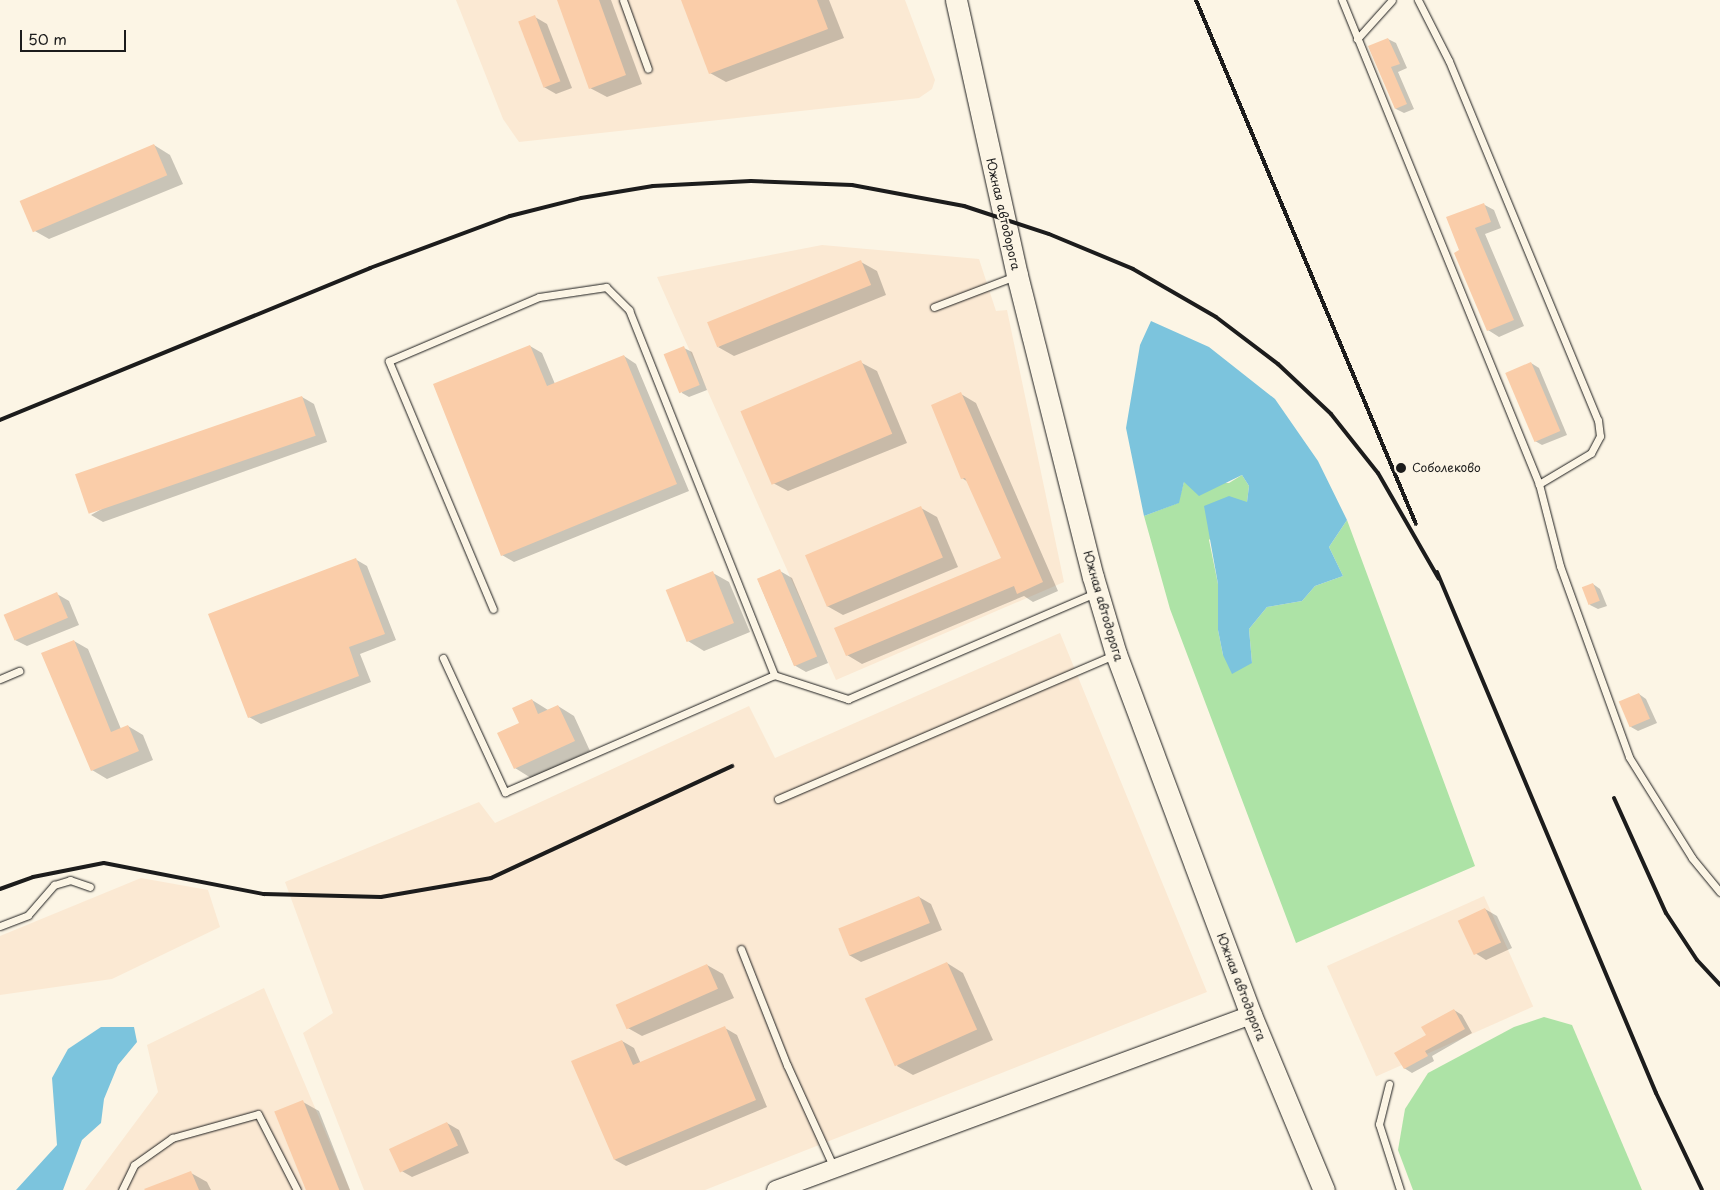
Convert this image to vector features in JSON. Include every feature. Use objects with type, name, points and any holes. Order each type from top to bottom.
[{"type":"main road","name":"Южная автодорога","points":[[956,0],[1017,275],[1098,592],[1116,654],[1251,1015],[1324,1190]]},
{"type":"street","points":[[776,1190],[1251,1015]]},
{"type":"lane","points":[[623,0],[648,69]]},
{"type":"lane","points":[[1342,0],[1539,484],[1560,566],[1629,756],[1692,858],[1720,892]]},
{"type":"lane","points":[[1357,39],[1392,0]]},
{"type":"lane","points":[[1418,0],[1449,61],[1598,420],[1600,436],[1591,453],[1539,484]]},
{"type":"lane","points":[[934,307],[1017,275]]},
{"type":"lane","points":[[493,610],[389,361],[539,297],[606,287],[630,310],[774,675]]},
{"type":"lane","points":[[443,658],[505,792],[774,675],[848,699],[1098,592]]},
{"type":"lane","points":[[778,799],[1116,654]]},
{"type":"lane","points":[[0,679],[19,671]]},
{"type":"lane","points":[[0,926],[28,914],[54,885],[70,880],[90,887]]},
{"type":"lane","points":[[741,949],[787,1065],[834,1168]]},
{"type":"lane","points":[[1390,1084],[1379,1124],[1400,1190]]},
{"type":"lane","points":[[122,1190],[134,1165],[172,1138],[258,1114],[296,1190]]},
{"type":"shaded area","points":[[456,0],[905,0],[935,80],[932,89],[919,98],[519,142],[503,119]]},
{"type":"shaded area","points":[[822,245],[979,259],[996,311],[1007,310],[1064,582],[836,680],[657,277]]},
{"type":"shaded area","points":[[1060,633],[1207,992],[705,1190],[364,1190],[303,1033],[333,1013],[285,882],[479,802],[495,823],[749,706],[775,758]]},
{"type":"shaded area","points":[[141,878],[208,890],[220,927],[112,979],[0,995],[0,936]]},
{"type":"shaded area","points":[[1484,896],[1533,1007],[1376,1076],[1327,966]]},
{"type":"shaded area","points":[[264,988],[350,1190],[85,1190],[158,1092],[147,1045]]},
{"type":"green space","points":[[1242,475],[1249,486],[1247,502],[1209,540],[1218,584],[1218,630],[1223,655],[1252,663],[1249,629],[1267,607],[1302,601],[1315,586],[1343,576],[1329,547],[1347,520],[1475,866],[1296,943],[1170,609],[1144,516],[1178,503],[1184,482],[1229,483]]},
{"type":"green space","points":[[1544,1017],[1572,1025],[1642,1190],[1413,1190],[1398,1150],[1405,1109],[1428,1073],[1514,1027]]},
{"type":"water","points":[[1151,321],[1209,347],[1275,399],[1318,461],[1347,520],[1329,547],[1343,576],[1315,586],[1302,601],[1267,607],[1249,629],[1252,663],[1232,674],[1223,655],[1218,630],[1218,584],[1204,506],[1229,496],[1247,502],[1249,486],[1242,475],[1199,496],[1184,482],[1179,503],[1144,516],[1126,428],[1140,345]]},
{"type":"water","points":[[101,1027],[134,1027],[137,1042],[118,1065],[104,1099],[101,1123],[82,1140],[63,1190],[16,1190],[57,1145],[52,1078],[68,1049]]},
{"type":"building","points":[[557,0],[599,0],[626,75],[589,89]]},
{"type":"building","points":[[681,0],[817,0],[828,29],[709,74]]},
{"type":"building","points":[[535,15],[560,81],[544,88],[518,21]]},
{"type":"building","points":[[1388,38],[1400,64],[1391,67],[1407,104],[1395,109],[1368,46]]},
{"type":"building","points":[[154,144],[167,175],[33,232],[20,201]]},
{"type":"building","points":[[1484,203],[1491,222],[1475,228],[1514,320],[1487,331],[1454,253],[1459,250],[1446,217]]},
{"type":"building","points":[[861,260],[871,285],[717,347],[707,322]]},
{"type":"building","points":[[530,345],[547,386],[624,355],[677,484],[501,556],[433,384]]},
{"type":"building","points":[[684,346],[700,385],[679,393],[664,354]]},
{"type":"building","points":[[861,360],[892,434],[772,485],[740,411]]},
{"type":"building","points":[[1531,362],[1560,431],[1535,442],[1505,373]]},
{"type":"building","points":[[961,392],[1043,582],[1017,594],[1014,586],[846,656],[834,628],[1001,558],[965,478],[961,479],[931,405]]},
{"type":"building","points":[[302,396],[316,436],[89,514],[75,474]]},
{"type":"building","points":[[921,506],[943,558],[827,607],[805,555]]},
{"type":"building","points":[[356,558],[385,634],[349,647],[359,676],[248,718],[208,614]]},
{"type":"building","points":[[780,569],[817,656],[794,666],[757,579]]},
{"type":"building","points":[[713,571],[734,623],[687,642],[666,590]]},
{"type":"building","points":[[1593,583],[1600,601],[1589,605],[1582,587]]},
{"type":"building","points":[[57,592],[68,618],[15,640],[4,615]]},
{"type":"building","points":[[74,640],[111,732],[128,725],[139,751],[91,771],[41,653]]},
{"type":"building","points":[[1639,693],[1650,719],[1630,727],[1619,702]]},
{"type":"building","points":[[532,699],[538,714],[558,705],[575,741],[514,769],[497,733],[519,723],[512,708]]},
{"type":"building","points":[[919,896],[930,923],[849,955],[838,929]]},
{"type":"building","points":[[1485,908],[1501,942],[1474,955],[1458,921]]},
{"type":"building","points":[[947,962],[977,1030],[895,1066],[865,999]]},
{"type":"building","points":[[707,964],[718,989],[627,1029],[616,1005]]},
{"type":"building","points":[[1454,1009],[1465,1029],[1425,1051],[1428,1056],[1404,1069],[1394,1053],[1426,1035],[1421,1027]]},
{"type":"building","points":[[725,1026],[756,1100],[614,1160],[571,1061],[622,1040],[633,1065]]},
{"type":"building","points":[[303,1100],[339,1190],[306,1190],[274,1112]]},
{"type":"building","points":[[447,1122],[458,1146],[400,1173],[389,1149]]},
{"type":"building","points":[[191,1171],[199,1190],[144,1189]]},
{"type":"railway","points":[[1196,0],[1416,524]]},
{"type":"railway","points":[[0,420],[370,268],[510,216],[581,198],[653,186],[751,181],[852,185],[964,206],[1049,234],[1133,269],[1216,317],[1278,364],[1331,414],[1378,473],[1439,579]]},
{"type":"railway","points":[[1437,572],[1656,1093],[1702,1190]]},
{"type":"railway","points":[[0,889],[33,877],[104,863],[264,894],[381,897],[491,878],[732,766]]},
{"type":"railway","points":[[1614,798],[1666,913],[1697,960],[1720,985]]},
{"type":"place","name":"Соболеково","points":[[1401,468]]}]
